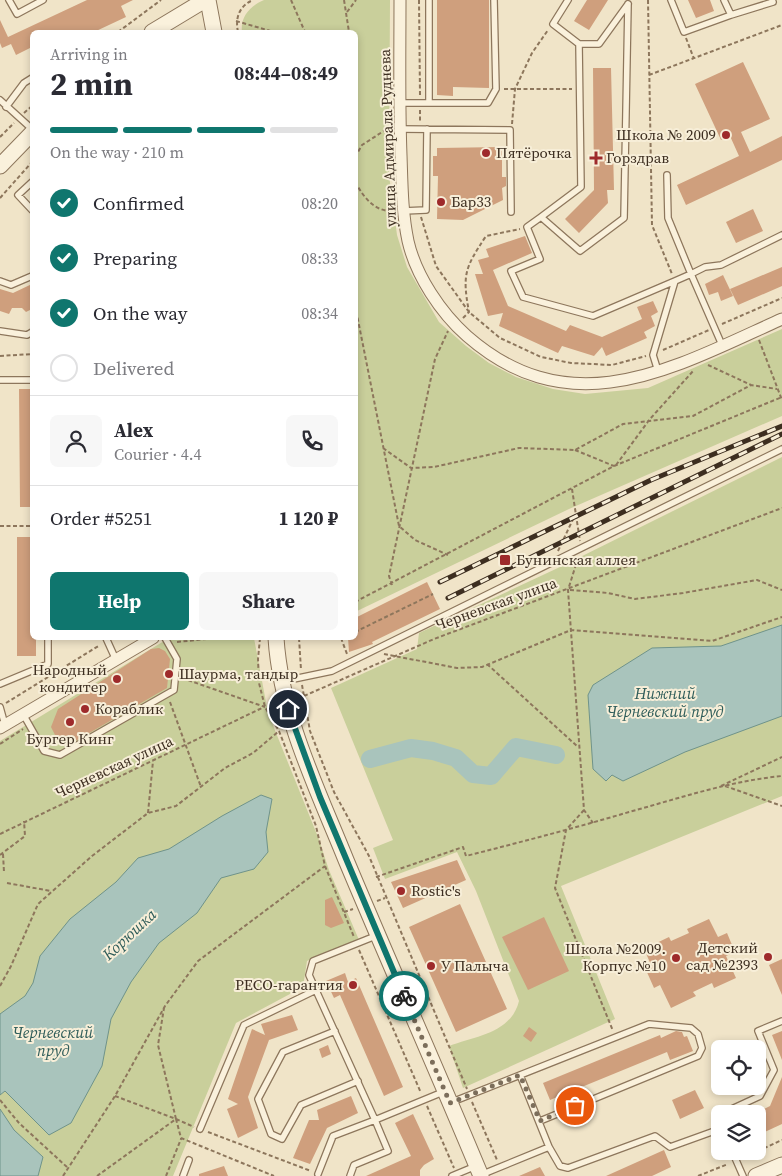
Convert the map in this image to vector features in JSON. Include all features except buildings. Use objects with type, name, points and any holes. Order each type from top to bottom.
[{"type":"street","points":[[155,30],[207,0],[214,30]]},
{"type":"street","name":"улица Адмирала Руднева","points":[[400,0],[400,125],[403,211],[409,243],[419,270],[435,299],[455,325],[481,348],[508,364],[539,377],[593,385],[619,382],[658,373],[782,319]]},
{"type":"street","points":[[0,166],[30,135]]},
{"type":"street","points":[[2,727],[150,640]]},
{"type":"street","points":[[276,640],[282,682],[296,736],[327,795],[378,935],[479,1172]]},
{"type":"street","points":[[756,1176],[782,1165]]},
{"type":"lane","points":[[9,0],[17,14],[43,0]]},
{"type":"lane","points":[[428,103],[429,0]]},
{"type":"lane","points":[[400,103],[488,103],[496,89],[494,0]]},
{"type":"lane","points":[[568,0],[553,24],[579,44],[599,44],[628,2]]},
{"type":"lane","points":[[670,0],[684,32],[773,2],[772,0]]},
{"type":"lane","points":[[724,0],[731,15]]},
{"type":"lane","points":[[541,217],[580,251],[624,218],[628,2]]},
{"type":"lane","points":[[579,44],[581,188],[527,227],[540,259],[511,271],[523,297],[592,316],[675,282],[705,267],[722,265],[782,235]]},
{"type":"lane","points":[[6,107],[24,83],[30,79]]},
{"type":"lane","points":[[0,100],[30,127]]},
{"type":"lane","points":[[400,125],[424,129],[510,130],[511,212]]},
{"type":"lane","points":[[403,211],[426,210],[424,129]]},
{"type":"lane","points":[[667,175],[668,218],[714,328],[717,348]]},
{"type":"lane","points":[[30,184],[18,195],[30,208]]},
{"type":"lane","points":[[0,282],[11,285],[30,277]]},
{"type":"lane","points":[[658,373],[653,354],[675,282]]},
{"type":"lane","points":[[0,331],[30,333]]},
{"type":"lane","points":[[0,380],[30,380]]},
{"type":"lane","points":[[282,682],[332,671],[782,449]]},
{"type":"lane","points":[[0,684],[48,664],[48,640]]},
{"type":"lane","points":[[106,640],[116,660]]},
{"type":"lane","points":[[23,714],[44,751],[60,755],[174,690],[177,659],[167,640]]},
{"type":"lane","points":[[0,707],[2,727]]},
{"type":"lane","points":[[350,1176],[354,1165],[388,1151],[376,1120],[309,975],[313,961],[378,935]]},
{"type":"lane","points":[[200,1129],[244,1025],[316,990]]},
{"type":"lane","points":[[740,1105],[760,1096],[774,1070],[758,1031],[782,1021]]},
{"type":"lane","points":[[318,1174],[333,1136],[424,1100],[469,1095],[649,1024],[691,1028],[698,1034],[702,1048],[698,1056],[540,1121]]},
{"type":"lane","points":[[335,1031],[283,1052],[258,1099],[271,1134],[282,1139],[301,1105],[358,1081]]},
{"type":"lane","points":[[520,1075],[549,1147],[560,1166],[568,1168],[656,1136],[670,1147],[711,1132]]},
{"type":"lane","points":[[454,1175],[500,1167],[549,1147]]},
{"type":"lane","points":[[183,1176],[189,1160]]},
{"type":"lane","points":[[736,1160],[743,1176]]},
{"type":"path","points":[[121,30],[161,0]]},
{"type":"path","points":[[238,30],[236,21],[246,3],[253,0]]},
{"type":"path","points":[[291,0],[304,30]]},
{"type":"path","points":[[344,0],[350,30]]},
{"type":"path","points":[[347,12],[356,0]]},
{"type":"path","points":[[419,0],[420,103],[424,129]]},
{"type":"path","points":[[648,0],[652,225],[675,282]]},
{"type":"path","points":[[236,21],[267,30]]},
{"type":"path","points":[[510,130],[515,89],[532,53],[553,24]]},
{"type":"path","points":[[650,75],[782,25]]},
{"type":"path","points":[[684,32],[694,59]]},
{"type":"path","points":[[496,89],[579,89]]},
{"type":"path","points":[[358,152],[362,145],[400,125]]},
{"type":"path","points":[[0,198],[30,164]]},
{"type":"path","points":[[358,187],[364,197],[374,206],[388,211],[403,211]]},
{"type":"path","points":[[421,210],[421,221],[436,266],[469,312],[500,338],[541,357],[571,363],[612,365],[653,354],[782,298]]},
{"type":"path","points":[[469,312],[464,288],[468,264],[486,236],[527,227]]},
{"type":"path","points":[[392,584],[389,576],[435,359],[445,333],[469,312]]},
{"type":"path","points":[[358,319],[399,526],[416,540],[448,555]]},
{"type":"path","points":[[358,601],[572,490],[614,466],[781,398],[755,331]]},
{"type":"path","points":[[717,348],[701,362],[752,385],[777,389]]},
{"type":"path","points":[[0,356],[30,354]]},
{"type":"path","points":[[614,466],[650,419],[695,369]]},
{"type":"path","points":[[574,450],[623,424],[650,419],[694,416],[752,385]]},
{"type":"path","points":[[383,448],[411,468],[434,467],[519,448],[574,450],[614,466]]},
{"type":"path","points":[[572,490],[581,548],[568,590],[570,630],[584,810],[593,823]]},
{"type":"path","name":"Черневская улица","points":[[304,696],[434,639],[782,508]]},
{"type":"path","points":[[553,562],[576,513]]},
{"type":"path","points":[[0,526],[30,526]]},
{"type":"path","points":[[568,590],[608,593],[634,599],[683,593],[757,580],[782,590]]},
{"type":"path","points":[[358,631],[433,594]]},
{"type":"path","points":[[372,652],[457,668],[487,664],[570,630],[712,641],[782,617]]},
{"type":"path","points":[[0,707],[104,640]]},
{"type":"path","points":[[260,640],[259,683],[265,707],[279,731],[296,736],[327,795],[369,856],[376,877],[500,1167]]},
{"type":"path","points":[[342,640],[350,662]]},
{"type":"path","points":[[487,664],[579,748]]},
{"type":"path","points":[[175,676],[265,707]]},
{"type":"path","points":[[167,694],[201,787]]},
{"type":"path","name":"Черневская улица","points":[[0,834],[265,707]]},
{"type":"path","points":[[0,744],[30,725]]},
{"type":"path","points":[[0,986],[11,966],[38,904],[92,856],[148,813],[176,806],[225,768],[253,753],[279,731]]},
{"type":"path","points":[[296,736],[306,803],[316,826],[325,866],[454,1175]]},
{"type":"path","points":[[717,787],[782,757]]},
{"type":"path","points":[[148,813],[153,761]]},
{"type":"path","points":[[376,877],[463,847],[466,856],[593,823],[717,787],[782,776]]},
{"type":"path","points":[[724,786],[782,806]]},
{"type":"path","points":[[584,810],[566,830],[555,888],[616,1037]]},
{"type":"path","points":[[4,872],[1,854],[25,836],[24,821]]},
{"type":"path","points":[[63,1176],[115,1096],[165,1006],[198,961],[325,866]]},
{"type":"path","points":[[7,882],[52,892]]},
{"type":"path","points":[[165,1006],[158,1045],[181,1138],[166,1176]]},
{"type":"path","points":[[115,1096],[318,1174]]},
{"type":"path","points":[[0,1100],[42,1146],[68,1168]]},
{"type":"path","points":[[98,1176],[176,1119]]},
{"type":"path","points":[[181,1138],[274,1176]]},
{"type":"path","points":[[766,1147],[782,1140]]},
{"type":"path","points":[[698,1176],[736,1160]]},
{"type":"green space","points":[[264,0],[390,0],[389,175],[397,235],[407,267],[439,322],[466,346],[489,363],[516,377],[553,389],[585,394],[648,388],[782,329],[782,416],[569,509],[358,611],[358,30],[242,30],[244,17],[254,5]]},
{"type":"green space","points":[[782,457],[782,796],[561,886],[615,1019],[463,1088],[449,1046],[492,1032],[501,1027],[515,1012],[519,1001],[476,891],[457,852],[385,879],[373,848],[393,840],[331,688],[417,649],[419,633],[560,567]]},
{"type":"green space","points":[[166,640],[254,640],[268,713],[318,837],[329,870],[359,940],[307,961],[303,987],[236,1023],[173,1176],[0,1176],[0,741]]},
{"type":"water","name":"Нижний Черневский пруд","points":[[782,625],[782,716],[685,752],[623,781],[612,775],[606,781],[593,769],[588,695],[593,685],[652,648],[721,646]]},
{"type":"water","name":"Черневский пруд","points":[[261,795],[272,799],[266,832],[268,852],[254,869],[221,878],[197,913],[159,943],[131,982],[111,1019],[102,1066],[71,1123],[49,1135],[5,1091],[0,1095],[0,1014],[25,996],[33,983],[40,956],[70,919],[116,882],[138,858],[169,849],[222,816]]},
{"type":"water","points":[[0,1109],[14,1130],[43,1157],[38,1176],[0,1176]]},
{"type":"waterway","name":"Корюшка","points":[[370,759],[411,748],[433,751],[456,758],[473,774],[491,776],[516,747],[556,755]]},
{"type":"railway","points":[[440,582],[651,480],[782,426]]},
{"type":"railway","points":[[448,598],[782,434]]},
{"type":"way so far","points":[[404,996],[450,1103],[520,1075],[540,1121],[575,1106]]},
{"type":"place","name":"Школа № 2009","points":[[726,135]]},
{"type":"place","name":"Пятёрочка","points":[[486,153]]},
{"type":"place","name":"Горздрав","points":[[596,158]]},
{"type":"place","name":"Бар33","points":[[441,202]]},
{"type":"place","name":"Бунинская аллея","points":[[505,560]]},
{"type":"place","name":"Шаурма, тандыр","points":[[169,674]]},
{"type":"place","name":"Народный кондитер","points":[[117,679]]},
{"type":"place","name":"Кораблик","points":[[85,709]]},
{"type":"place","name":"Бургер Кинг","points":[[70,722]]},
{"type":"place","name":"Rostic's","points":[[401,891]]},
{"type":"place","name":"Детский сад №2393","points":[[768,957]]},
{"type":"place","name":"Школа №2009. Корпус №10","points":[[676,958]]},
{"type":"place","name":"У Палыча","points":[[431,966]]},
{"type":"place","name":"РЕСО-гарантия","points":[[353,985]]},
{"type":"route","points":[[288,709],[296,736],[320,797],[404,996]]}]
